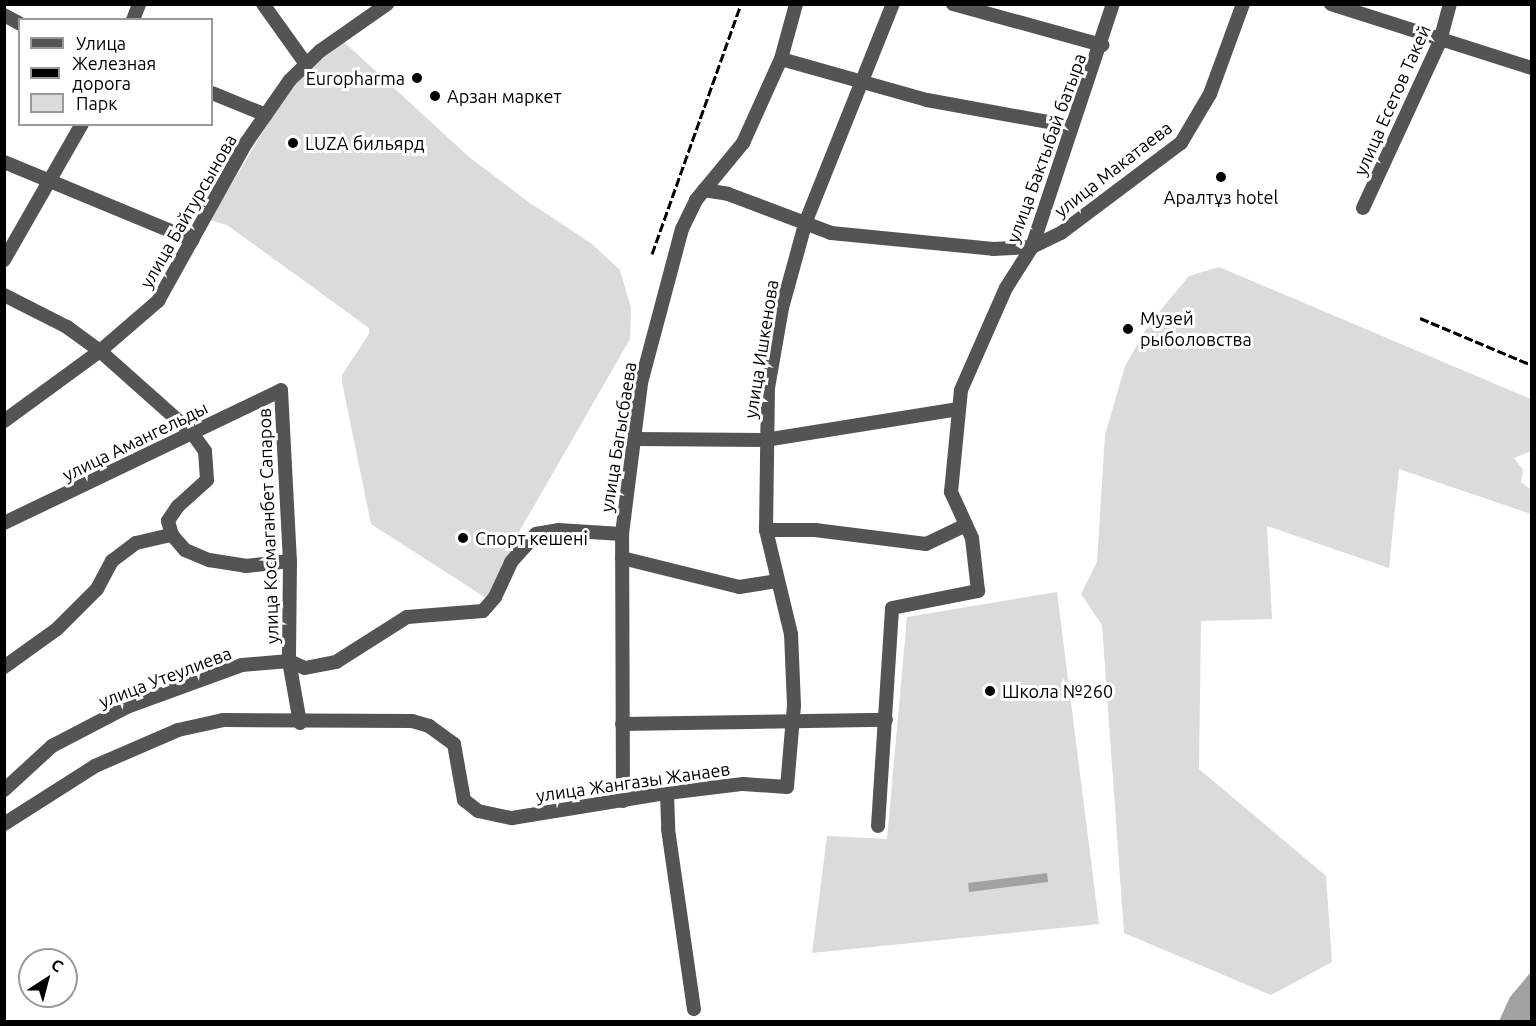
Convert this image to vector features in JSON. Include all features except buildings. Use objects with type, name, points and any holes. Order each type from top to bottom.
[{"type":"street","points":[[263,4],[306,64]]},
{"type":"street","name":"улица Байтурсынова","points":[[4,421],[100,351],[158,301],[266,116],[290,80],[306,64],[387,4]]},
{"type":"street","name":"улица Багысбаева","points":[[622,801],[622,534],[641,383],[682,230],[704,190],[743,143],[782,59],[796,4]]},
{"type":"street","name":"улица Ишкенова","points":[[787,787],[793,720],[791,634],[766,530],[765,440],[768,388],[782,308],[806,221],[893,4]]},
{"type":"street","points":[[953,4],[1102,45]]},
{"type":"street","name":"улица Бактыбай батыра","points":[[878,826],[892,608],[978,591],[972,538],[951,492],[961,390],[1006,288],[1032,247],[1070,126],[1102,45],[1113,4]]},
{"type":"street","name":"улица Макатаева","points":[[1032,247],[1061,233],[1181,143],[1210,94],[1243,4]]},
{"type":"street","points":[[1331,4],[1440,41],[1532,68]]},
{"type":"street","name":"улица Есетов Такей","points":[[1363,208],[1440,41],[1450,4]]},
{"type":"street","points":[[4,15],[18,23]]},
{"type":"street","points":[[782,59],[861,83],[1070,126]]},
{"type":"street","points":[[213,93],[266,116]]},
{"type":"street","points":[[4,260],[51,184],[81,126]]},
{"type":"street","points":[[4,162],[51,184],[192,240]]},
{"type":"street","points":[[704,190],[806,221],[831,233],[993,249],[1032,247]]},
{"type":"street","points":[[4,295],[67,327],[100,351],[192,434],[205,451],[207,480],[178,506],[168,521],[172,535],[185,550],[209,560],[246,566],[290,561]]},
{"type":"street","name":"улица Амангельды","points":[[4,524],[281,390]]},
{"type":"street","name":"улица Космаганбет Сапаров","points":[[281,390],[290,561],[290,661],[300,723]]},
{"type":"street","points":[[634,439],[765,440],[959,409]]},
{"type":"street","points":[[766,530],[815,530],[926,544],[966,525]]},
{"type":"street","name":"улица Утеулиева","points":[[4,790],[52,746],[127,707],[242,665],[290,661],[305,668],[336,662],[407,617],[483,611],[495,597],[512,562],[536,534],[558,530],[622,534]]},
{"type":"street","points":[[4,667],[57,629],[97,589],[112,561],[136,543],[172,535]]},
{"type":"street","points":[[622,558],[739,587],[778,581]]},
{"type":"street","points":[[4,824],[95,766],[178,730],[223,720],[300,723]]},
{"type":"street","points":[[622,724],[886,720]]},
{"type":"street","name":"улица Жангазы Жанаев","points":[[300,723],[412,721],[429,726],[454,744],[464,800],[485,812],[512,818],[667,793],[743,784],[787,787]]},
{"type":"street","points":[[667,793],[669,829],[694,1009]]},
{"type":"green space","points":[[343,41],[468,156],[527,201],[592,244],[620,270],[631,308],[630,339],[515,539],[517,554],[491,597],[486,598],[371,524],[342,382],[342,375],[369,334],[369,328],[227,225],[210,220],[281,102],[307,72]]},
{"type":"green space","points":[[1219,267],[1531,399],[1531,451],[1514,458],[1523,470],[1521,482],[1531,490],[1531,514],[1399,469],[1389,568],[1267,526],[1272,619],[1201,621],[1199,769],[1326,876],[1332,962],[1271,995],[1124,933],[1102,625],[1081,594],[1097,562],[1105,435],[1125,366],[1149,324],[1189,276]]},
{"type":"green space","points":[[1057,592],[1099,924],[812,953],[827,836],[887,839],[907,617]]},
{"type":"shaded area","points":[[1047,873],[1048,882],[969,892],[968,883]]},
{"type":"shaded area","points":[[1531,972],[1531,1021],[1499,1021],[1510,997]]},
{"type":"railway","points":[[652,254],[741,4]]},
{"type":"railway","points":[[1420,318],[1532,365]]},
{"type":"place","name":"Europharma","points":[[417,78]]},
{"type":"place","name":"Арзан маркет","points":[[435,96]]},
{"type":"place","name":"LUZA бильярд","points":[[293,143]]},
{"type":"place","name":"Аралтұз hotel","points":[[1221,177]]},
{"type":"place","name":"Музей рыболовства","points":[[1128,329]]},
{"type":"place","name":"Спорт кешені","points":[[463,538]]},
{"type":"place","name":"Школа №260","points":[[990,691]]}]
